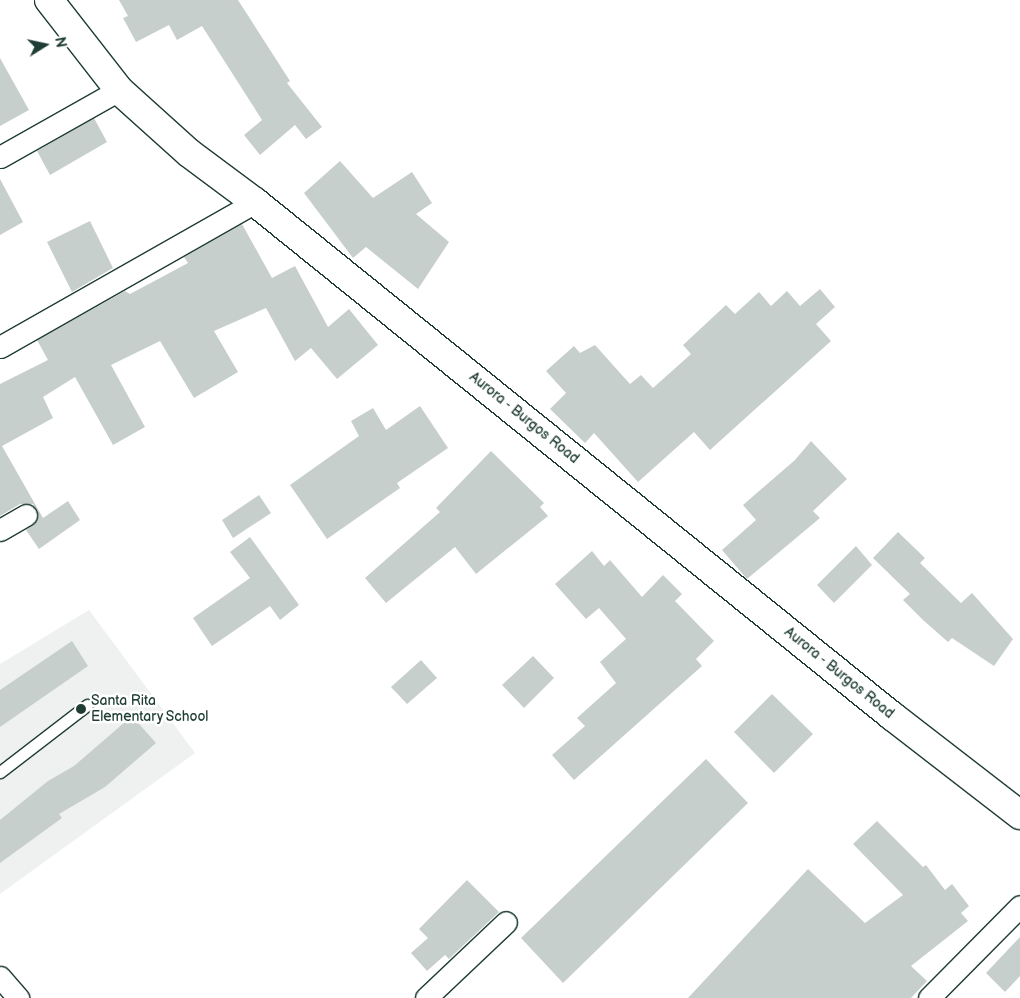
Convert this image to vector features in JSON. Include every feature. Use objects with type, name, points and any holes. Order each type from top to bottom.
[{"type":"main road","name":"Aurora - Burgos Road","points":[[49,0],[119,90],[189,153],[255,202],[892,716],[1020,815]]},
{"type":"street","points":[[0,157],[119,90]]},
{"type":"street","points":[[0,347],[255,202]]},
{"type":"street","points":[[0,530],[26,515]]},
{"type":"street","points":[[929,998],[1020,906]]},
{"type":"street","points":[[426,998],[506,922]]},
{"type":"street","points":[[0,977],[18,998]]},
{"type":"lane","points":[[0,772],[88,704]]},
{"type":"shaded area","name":"Santa Rita Elementary School","points":[[89,610],[195,753],[0,894],[0,664]]},
{"type":"building","points":[[119,0],[238,0],[290,81],[287,83],[322,127],[306,139],[295,125],[260,155],[244,135],[262,120],[202,26],[177,40],[169,25],[136,42],[123,18],[128,16]]},
{"type":"building","points":[[0,58],[29,110],[0,126]]},
{"type":"building","points":[[94,118],[107,142],[50,175],[37,151]]},
{"type":"building","points":[[340,161],[373,198],[412,172],[432,203],[416,214],[449,242],[418,289],[366,247],[353,258],[304,193]]},
{"type":"building","points":[[0,179],[23,222],[0,235]]},
{"type":"building","points":[[90,221],[113,268],[72,292],[47,242]]},
{"type":"building","points":[[242,224],[272,278],[295,266],[328,327],[349,309],[378,345],[337,379],[311,348],[295,361],[266,308],[214,331],[238,372],[194,398],[160,341],[111,365],[145,427],[113,445],[75,377],[43,397],[53,418],[2,446],[43,518],[68,501],[80,520],[39,549],[26,530],[37,521],[38,515],[33,504],[20,504],[0,516],[0,384],[48,360],[37,340],[125,291],[130,294],[188,263],[184,257]]},
{"type":"building","points":[[820,289],[835,307],[816,324],[831,341],[710,450],[694,432],[638,482],[594,433],[585,443],[550,409],[566,393],[546,371],[574,346],[580,353],[595,345],[630,384],[641,375],[653,388],[691,354],[683,345],[726,305],[735,314],[759,292],[771,306],[787,291],[800,306]]},
{"type":"building","points":[[420,406],[448,448],[397,483],[400,488],[327,539],[290,485],[359,436],[351,421],[373,408],[386,430]]},
{"type":"building","points":[[811,441],[847,479],[813,511],[820,518],[747,579],[722,550],[756,520],[743,505],[795,460]]},
{"type":"building","points":[[491,451],[544,503],[540,507],[548,516],[476,574],[455,547],[386,603],[365,578],[440,512],[436,508]]},
{"type":"building","points":[[259,495],[271,513],[233,538],[222,520]]},
{"type":"building","points":[[898,532],[925,558],[920,563],[961,603],[972,593],[1013,639],[994,666],[952,638],[948,642],[903,600],[910,594],[873,558]]},
{"type":"building","points":[[250,537],[299,605],[280,620],[270,606],[212,646],[193,618],[250,578],[230,552]]},
{"type":"building","points":[[856,546],[872,565],[834,603],[817,585]]},
{"type":"building","points":[[592,551],[604,566],[610,560],[642,597],[663,575],[682,594],[675,601],[714,641],[696,659],[702,666],[574,780],[552,755],[585,726],[577,718],[616,683],[600,662],[626,639],[599,608],[586,619],[555,584]]},
{"type":"building","points":[[72,641],[88,666],[0,727],[0,690]]},
{"type":"building","points":[[533,656],[554,678],[524,708],[502,685]]},
{"type":"building","points":[[421,660],[437,678],[407,704],[391,687]]},
{"type":"building","points":[[772,694],[813,734],[774,773],[734,732]]},
{"type":"building","points":[[132,716],[156,743],[105,787],[59,814],[62,818],[0,863],[0,820],[48,781],[74,766]]},
{"type":"building","points":[[706,759],[748,803],[563,983],[521,938]]},
{"type":"building","points":[[877,821],[923,867],[926,865],[945,890],[952,884],[969,906],[961,913],[968,921],[911,966],[927,981],[911,998],[688,998],[808,869],[865,923],[903,895],[853,844]]},
{"type":"building","points":[[467,880],[499,912],[449,959],[445,955],[427,971],[411,953],[428,938],[419,929]]},
{"type":"building","points":[[1020,937],[1020,976],[1005,992],[986,973]]},
{"type":"place","name":"Santa Rita Elementary School","points":[[81,709]]}]
